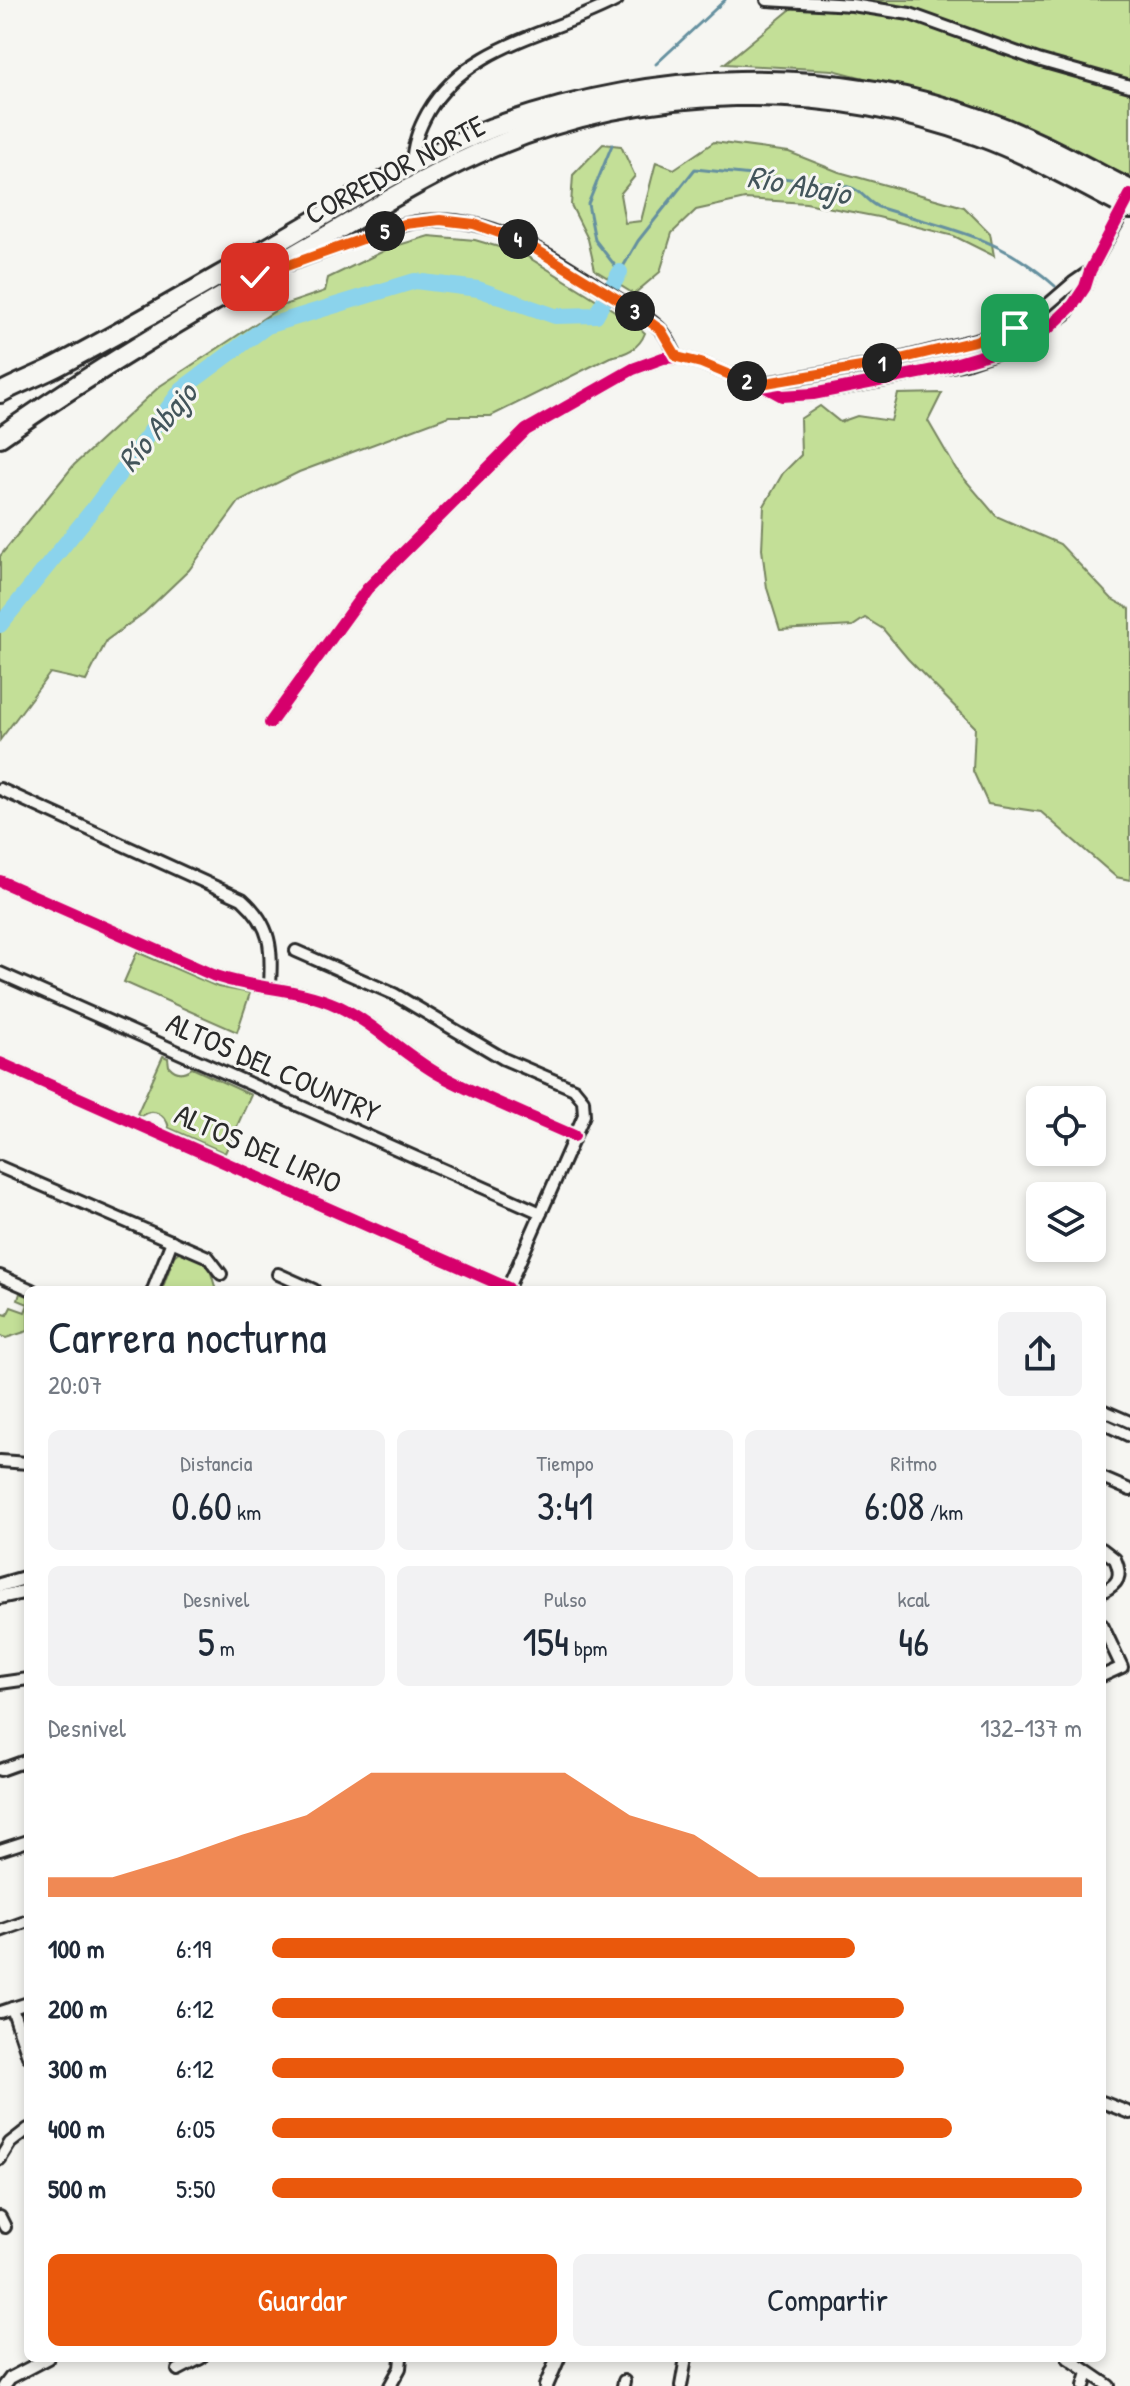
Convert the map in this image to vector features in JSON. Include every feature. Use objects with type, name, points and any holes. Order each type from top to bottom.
[{"type":"highway","name":"CORREDOR NORTE","points":[[0,393],[57,367],[136,324],[412,165],[491,129],[618,93],[680,83],[758,80],[869,89],[929,102],[987,121],[1130,190]]},
{"type":"highway","name":"CORREDOR NORTE","points":[[0,437],[70,388],[431,176],[494,147],[623,108],[683,99],[809,97],[868,105],[979,136],[1029,157],[1124,214]]},
{"type":"street","points":[[412,165],[413,144],[421,125],[443,90],[456,77],[473,64],[522,39],[617,0]]},
{"type":"street","points":[[767,0],[852,5],[910,14],[1049,64],[1130,86]]},
{"type":"street","points":[[270,723],[367,589],[526,430],[633,369],[663,358],[677,357],[701,363],[760,384],[782,396],[813,394],[966,363],[1002,351],[1038,334],[1066,314],[1085,287],[1090,271],[1124,214]]},
{"type":"street","points":[[255,277],[405,224],[440,220],[474,224],[504,233],[544,252],[619,300],[661,330],[677,357]]},
{"type":"street","points":[[760,384],[879,364],[1003,333],[1030,320],[1090,271]]},
{"type":"street","points":[[0,789],[242,899],[257,913],[269,936],[270,986]]},
{"type":"street","points":[[0,881],[213,975],[236,982],[304,993],[338,1007],[372,1025],[439,1074],[574,1136]]},
{"type":"street","points":[[296,951],[394,994],[504,1059],[574,1089],[583,1100],[584,1115],[509,1286]]},
{"type":"street","name":"ALTOS DEL COUNTRY","points":[[0,973],[541,1213]]},
{"type":"street","name":"ALTOS DEL LIRIO","points":[[0,1063],[502,1286]]},
{"type":"street","points":[[0,1167],[208,1257],[221,1274]]},
{"type":"street","points":[[155,1286],[172,1241]]},
{"type":"street","points":[[278,1274],[305,1286]]},
{"type":"street","points":[[0,1276],[24,1286]]},
{"type":"street","points":[[1106,1412],[1129,1421],[1127,1434],[1106,1425]]},
{"type":"street","points":[[0,1461],[24,1463]]},
{"type":"street","points":[[1106,1480],[1130,1490]]},
{"type":"street","points":[[1106,1552],[1115,1559],[1120,1578],[1116,1585],[1106,1590]]},
{"type":"street","points":[[0,1585],[24,1578]]},
{"type":"street","points":[[0,1597],[24,1592]]},
{"type":"street","points":[[1106,1633],[1122,1667],[1106,1674]]},
{"type":"street","points":[[0,1683],[24,1680]]},
{"type":"street","points":[[0,1770],[24,1761]]},
{"type":"street","points":[[0,1850],[24,1842]]},
{"type":"street","points":[[0,1931],[24,1922]]},
{"type":"street","points":[[0,2012],[24,2004]]},
{"type":"street","points":[[12,2008],[24,2044]]},
{"type":"street","points":[[1106,2104],[1130,2113]]},
{"type":"street","points":[[0,2159],[10,2143],[24,2132]]},
{"type":"street","points":[[4,2386],[10,2378],[40,2362]]},
{"type":"street","points":[[178,2370],[193,2362]]},
{"type":"street","points":[[390,2386],[401,2362]]},
{"type":"street","points":[[546,2386],[556,2362]]},
{"type":"street","points":[[681,2386],[685,2362]]},
{"type":"street","points":[[1073,2362],[1109,2386]]},
{"type":"street","points":[[1084,2386],[1088,2373]]},
{"type":"green space","points":[[802,0],[1130,0],[1130,177],[980,108],[833,70],[724,64]]},
{"type":"green space","points":[[714,142],[789,152],[839,172],[964,207],[990,233],[994,256],[954,236],[878,217],[806,203],[745,199],[696,210],[672,233],[660,272],[634,294],[595,270],[588,239],[571,205],[573,175],[603,144],[621,146],[635,176],[620,194],[625,223],[641,221],[656,162],[674,169]]},
{"type":"green space","points":[[429,236],[475,240],[523,254],[634,323],[645,333],[631,350],[610,357],[491,416],[449,416],[299,472],[239,502],[189,570],[144,613],[107,640],[86,681],[50,673],[0,740],[0,556],[74,465],[160,386],[284,305],[325,291],[328,278],[392,247]]},
{"type":"green space","points":[[942,393],[928,421],[956,469],[996,516],[1060,544],[1112,599],[1130,609],[1130,880],[1116,877],[1041,812],[988,804],[973,771],[975,727],[883,629],[865,618],[853,626],[780,630],[767,588],[762,549],[764,506],[783,473],[801,455],[800,419],[820,406],[840,422],[857,416],[891,421],[898,394]]},
{"type":"green space","points":[[137,952],[218,987],[250,993],[237,1032],[124,982]]},
{"type":"green space","points":[[163,1056],[168,1058],[169,1066],[174,1071],[183,1072],[192,1068],[251,1095],[225,1153],[169,1128],[158,1113],[137,1114]]},
{"type":"green space","points":[[181,1250],[208,1263],[215,1286],[163,1286],[174,1256]]},
{"type":"green space","points":[[11,1307],[24,1312],[24,1332],[6,1338],[0,1336],[0,1313],[7,1315]]},
{"type":"waterway","name":"Río Abajo","points":[[656,64],[725,0]]},
{"type":"waterway","name":"Río Abajo","points":[[612,145],[588,204],[595,240],[620,272],[638,241],[695,169],[850,187],[877,207],[993,245],[1034,269],[1055,286]]},
{"type":"waterway","name":"Río Abajo","points":[[0,625],[94,508],[182,389],[267,326],[415,281],[478,289],[555,316],[596,315],[620,272]]},
{"type":"cycle path","points":[[270,723],[367,589],[526,430],[633,369],[663,358],[677,357],[701,363],[760,384],[782,396],[813,394],[934,370],[1015,346],[1049,328],[1073,305],[1130,195]]},
{"type":"cycle path","points":[[0,881],[213,975],[307,995],[338,1006],[440,1075],[574,1136]]},
{"type":"cycle path","points":[[0,1063],[503,1286]]},
{"type":"route","points":[[255,277],[405,224],[440,220],[474,224],[522,241],[619,300],[661,330],[677,357],[760,384],[879,364],[1015,328]]}]
